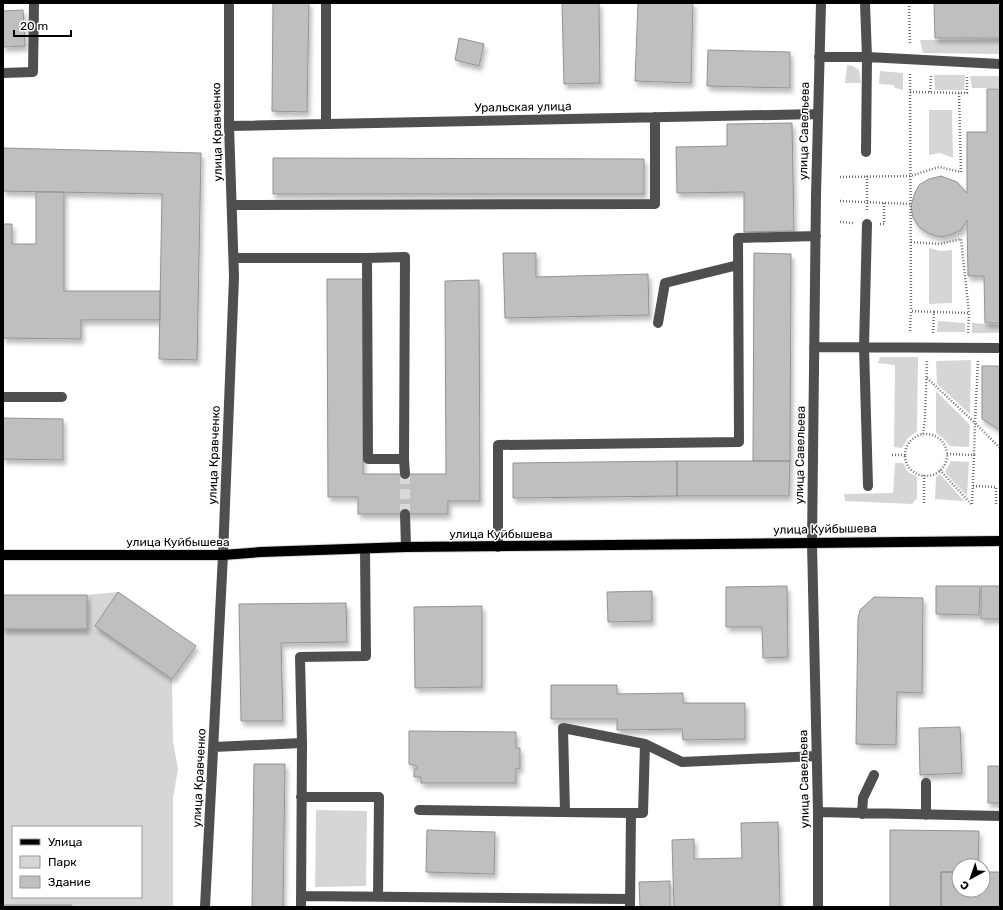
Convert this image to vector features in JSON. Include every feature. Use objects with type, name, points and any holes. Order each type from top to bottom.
[{"type":"main road","name":"улица Куйбышева","points":[[3,555],[223,555],[406,547],[1000,541]]},
{"type":"street","points":[[3,73],[33,72],[34,3]]},
{"type":"street","name":"улица Кравченко","points":[[205,907],[223,555],[234,258],[229,126],[229,3]]},
{"type":"street","points":[[326,3],[326,124]]},
{"type":"street","name":"улица Савельева","points":[[818,907],[818,812],[812,542],[814,347],[821,3]]},
{"type":"street","points":[[865,3],[867,57],[866,152]]},
{"type":"street","points":[[819,57],[867,57],[1000,64]]},
{"type":"street","name":"Уральская улица","points":[[229,126],[818,114]]},
{"type":"street","points":[[232,205],[656,204],[655,117]]},
{"type":"street","points":[[867,224],[864,347],[868,486]]},
{"type":"street","points":[[498,547],[498,445],[739,442],[738,238],[816,236]]},
{"type":"street","points":[[234,258],[405,257],[405,474]]},
{"type":"street","points":[[367,258],[368,459],[404,459]]},
{"type":"street","points":[[658,323],[665,283],[738,265]]},
{"type":"street","points":[[814,347],[1000,348]]},
{"type":"street","points":[[3,397],[62,397]]},
{"type":"street","points":[[405,514],[406,547]]},
{"type":"street","points":[[301,907],[302,743],[300,657],[366,656],[365,548]]},
{"type":"street","points":[[565,812],[563,728],[645,744],[682,762],[816,756]]},
{"type":"street","points":[[214,747],[302,743]]},
{"type":"street","points":[[419,810],[643,813],[645,744]]},
{"type":"street","points":[[862,814],[863,798],[874,775]]},
{"type":"street","points":[[926,783],[926,815]]},
{"type":"street","points":[[302,797],[379,797],[378,897]]},
{"type":"street","points":[[818,812],[1000,816]]},
{"type":"street","points":[[301,896],[630,903],[631,813]]},
{"type":"path","points":[[909,3],[910,50]]},
{"type":"path","points":[[910,71],[910,331]]},
{"type":"path","points":[[930,92],[931,72]]},
{"type":"path","points":[[910,92],[967,93],[967,72]]},
{"type":"path","points":[[840,176],[910,176],[939,168],[961,172],[959,93]]},
{"type":"path","points":[[867,176],[867,224],[884,224],[884,202]]},
{"type":"path","points":[[840,201],[910,204]]},
{"type":"path","points":[[911,242],[939,244],[961,239],[969,313],[968,334]]},
{"type":"path","points":[[911,312],[969,313]]},
{"type":"path","points":[[933,333],[934,312]]},
{"type":"path","points":[[923,434],[927,357]]},
{"type":"path","points":[[940,470],[972,505],[978,357]]},
{"type":"path","points":[[927,378],[1000,448]]},
{"type":"path","points":[[923,434],[930,434],[941,440],[947,454],[944,465],[934,474],[924,475],[913,472],[908,466],[905,455],[907,445],[911,440],[923,434]]},
{"type":"path","points":[[947,454],[974,455]]},
{"type":"path","points":[[892,455],[905,455]]},
{"type":"path","points":[[924,475],[924,504]]},
{"type":"path","points":[[973,486],[998,487],[996,505]]},
{"type":"green space","points":[[1000,39],[1000,54],[923,53],[920,40]]},
{"type":"green space","points":[[847,65],[853,66],[859,70],[861,83],[845,83]]},
{"type":"green space","points":[[880,71],[903,73],[903,90],[895,88],[894,85],[879,84]]},
{"type":"green space","points":[[934,75],[965,75],[964,90],[935,90]]},
{"type":"green space","points":[[970,76],[1000,76],[1000,88],[972,88]]},
{"type":"green space","points":[[929,110],[952,110],[953,158],[940,153],[929,155]]},
{"type":"green space","points":[[929,248],[940,251],[952,250],[952,303],[929,304]]},
{"type":"green space","points":[[938,321],[965,323],[965,332],[937,332]]},
{"type":"green space","points":[[972,323],[1000,325],[1000,333],[972,333]]},
{"type":"green space","points":[[880,357],[918,357],[917,431],[908,438],[902,448],[894,447],[895,365],[878,363]]},
{"type":"green space","points":[[971,360],[970,414],[937,384],[936,361]]},
{"type":"green space","points":[[936,391],[970,425],[969,447],[950,446],[936,433]]},
{"type":"green space","points":[[951,461],[969,462],[967,496],[945,472]]},
{"type":"green space","points":[[895,463],[903,463],[908,472],[917,477],[917,498],[912,504],[845,501],[844,494],[893,493]]},
{"type":"green space","points":[[940,474],[964,501],[935,499],[936,477]]},
{"type":"green space","points":[[118,592],[196,646],[172,679],[173,741],[178,769],[173,798],[173,907],[3,907],[3,595],[87,595]]},
{"type":"green space","points":[[316,810],[367,811],[366,886],[315,887]]},
{"type":"building","points":[[273,3],[309,3],[307,112],[272,111]]},
{"type":"building","points":[[562,3],[599,3],[600,83],[564,84]]},
{"type":"building","points":[[638,3],[693,3],[691,83],[635,81]]},
{"type":"building","points":[[934,3],[1000,3],[1000,38],[935,38]]},
{"type":"building","points":[[23,10],[25,46],[3,47],[3,11]]},
{"type":"building","points":[[459,38],[484,44],[479,66],[455,60]]},
{"type":"building","points":[[708,50],[790,52],[790,88],[707,86]]},
{"type":"building","points":[[987,89],[1000,89],[1000,323],[985,323],[984,276],[968,276],[967,220],[961,230],[941,237],[930,234],[920,228],[913,218],[911,206],[919,185],[929,179],[941,176],[957,182],[967,193],[967,132],[987,132]]},
{"type":"building","points":[[792,123],[794,231],[744,232],[744,192],[677,193],[676,147],[727,146],[727,124]]},
{"type":"building","points":[[3,148],[201,153],[197,360],[159,359],[162,194],[3,191]]},
{"type":"building","points":[[273,158],[644,159],[644,194],[273,194]]},
{"type":"building","points":[[36,192],[64,192],[64,291],[160,291],[160,320],[81,320],[81,339],[3,338],[3,224],[12,224],[12,244],[36,244]]},
{"type":"building","points":[[503,253],[536,253],[536,277],[648,274],[649,315],[505,318]]},
{"type":"building","points":[[754,253],[791,254],[790,461],[753,461]]},
{"type":"building","points":[[327,279],[363,279],[363,474],[446,474],[445,281],[479,280],[480,501],[448,501],[448,514],[358,514],[358,497],[328,497]]},
{"type":"building","points":[[982,366],[1000,366],[1000,430],[982,419]]},
{"type":"building","points":[[3,418],[63,419],[63,460],[3,459]]},
{"type":"building","points":[[677,461],[677,496],[513,498],[513,463]]},
{"type":"building","points":[[677,461],[790,461],[789,496],[677,496]]},
{"type":"building","points":[[787,586],[788,657],[763,658],[762,627],[726,627],[726,587]]},
{"type":"building","points":[[936,586],[980,586],[979,615],[936,614]]},
{"type":"building","points":[[981,586],[1000,586],[1000,619],[981,619]]},
{"type":"building","points":[[652,591],[652,621],[608,622],[607,592]]},
{"type":"building","points":[[118,592],[196,646],[172,679],[95,626]]},
{"type":"building","points":[[3,595],[87,595],[87,629],[3,629]]},
{"type":"building","points":[[874,597],[923,598],[922,693],[897,692],[896,745],[856,744],[858,619],[860,610]]},
{"type":"building","points":[[346,603],[347,642],[281,643],[283,721],[241,721],[239,604]]},
{"type":"building","points":[[482,606],[482,687],[415,688],[414,607]]},
{"type":"building","points":[[551,685],[617,685],[617,694],[683,693],[683,703],[745,703],[745,739],[683,740],[682,729],[617,730],[617,719],[551,719]]},
{"type":"building","points":[[960,727],[962,773],[920,775],[919,728]]},
{"type":"building","points":[[409,731],[516,732],[516,748],[520,748],[520,768],[516,769],[516,783],[421,783],[421,777],[414,777],[414,769],[417,769],[417,766],[409,764]]},
{"type":"building","points":[[254,764],[285,764],[283,907],[252,907]]},
{"type":"building","points":[[988,766],[1000,766],[1000,803],[988,803]]},
{"type":"building","points":[[778,822],[780,907],[674,907],[672,840],[694,839],[694,859],[742,858],[741,823]]},
{"type":"building","points":[[427,830],[495,832],[494,874],[426,872]]},
{"type":"building","points":[[890,830],[979,831],[978,858],[951,858],[951,872],[941,872],[941,907],[890,907]]},
{"type":"building","points":[[941,872],[951,872],[951,898],[991,898],[991,872],[1000,872],[1000,907],[941,907]]},
{"type":"building","points":[[670,881],[670,907],[640,907],[639,882]]},
{"type":"building","points":[[3,905],[72,905],[72,907],[3,907]]},
{"type":"tunnel","points":[[405,474],[405,514]]}]
